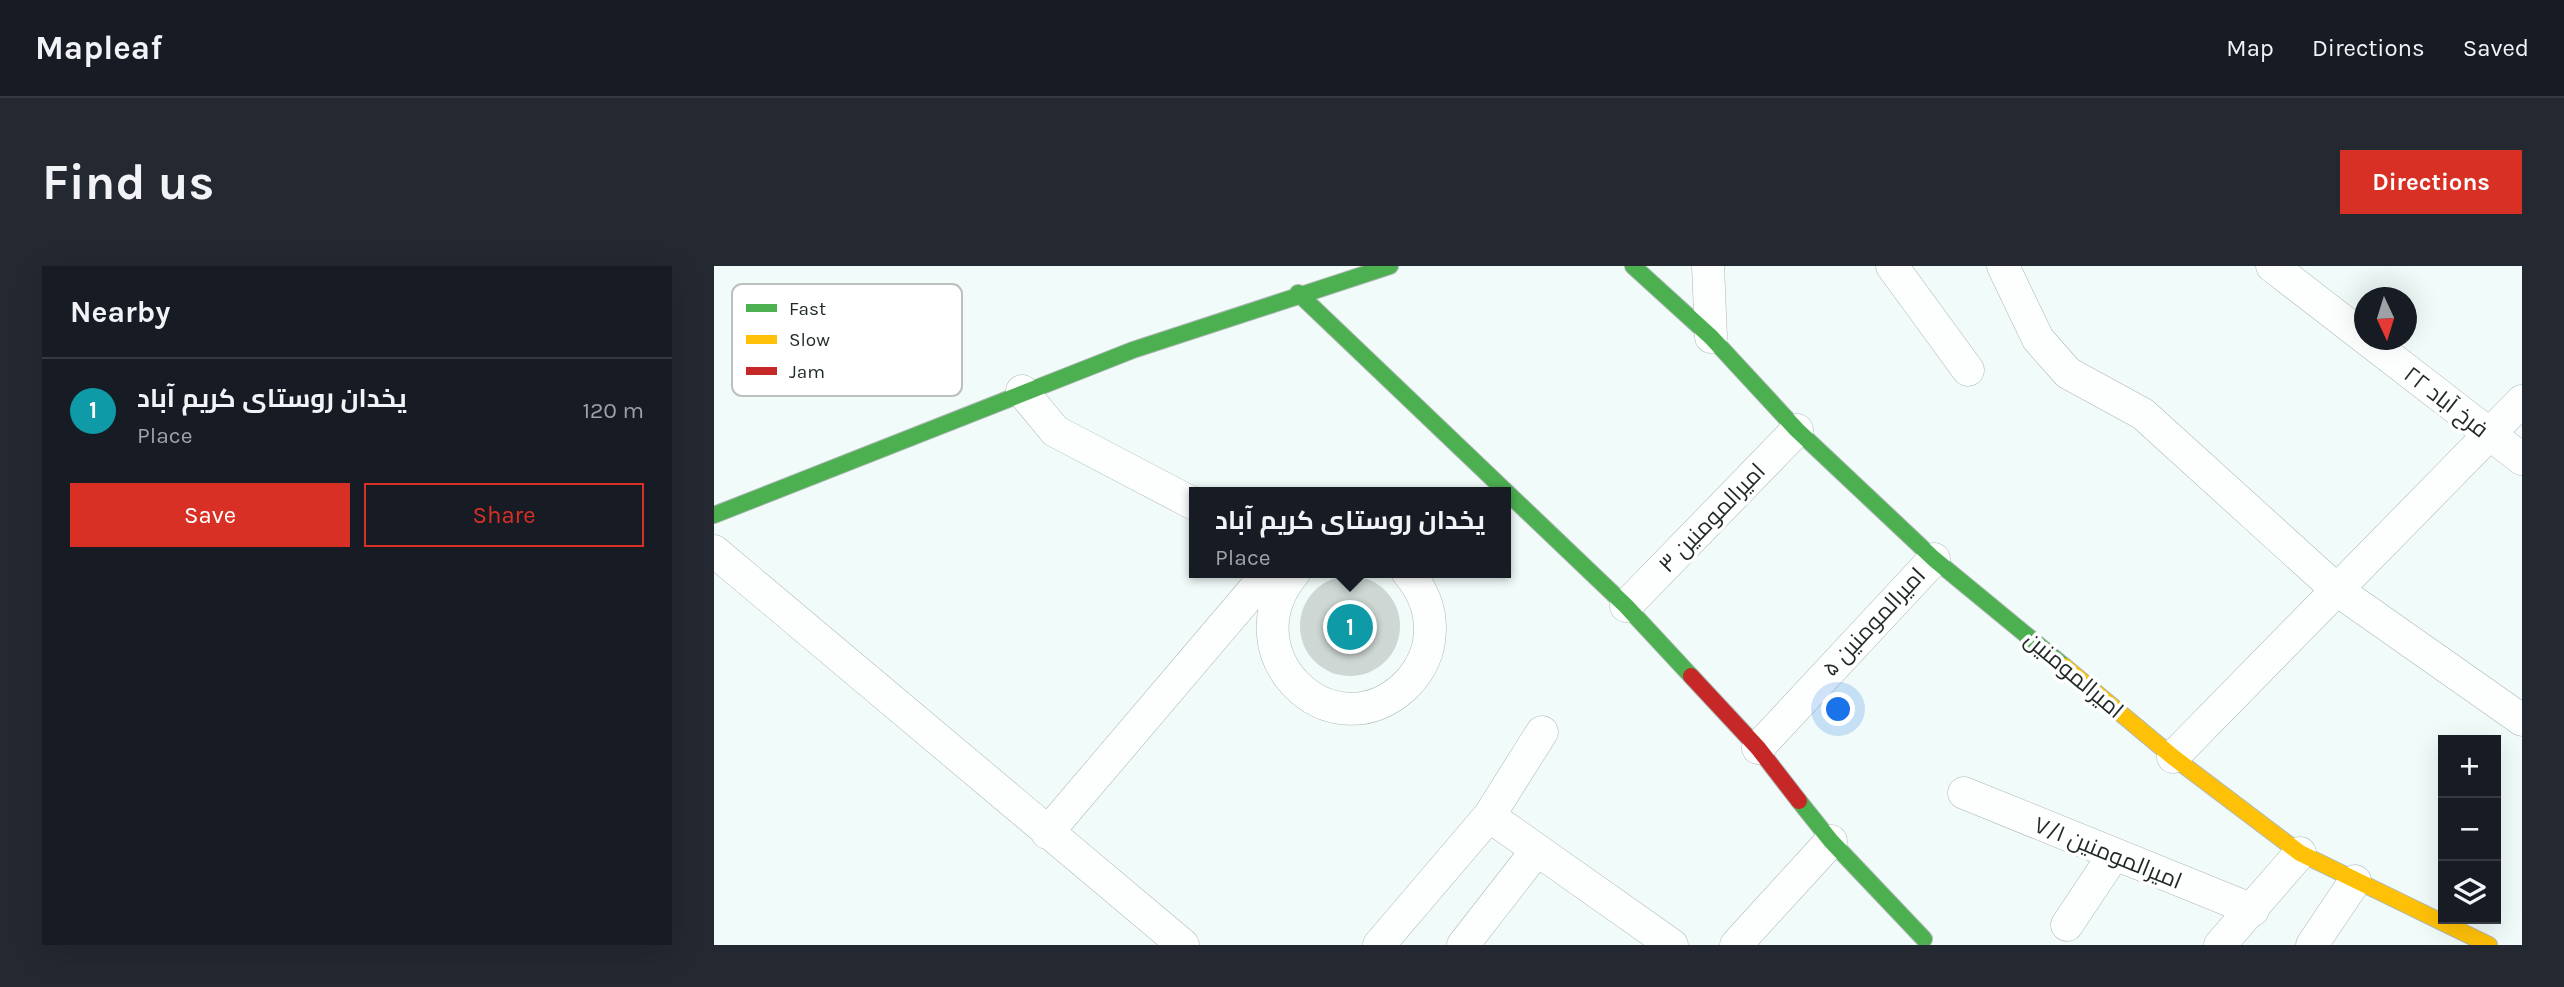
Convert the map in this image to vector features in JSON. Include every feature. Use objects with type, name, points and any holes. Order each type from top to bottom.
[{"type":"street","points":[[714,515],[1022,391],[1298,293],[1390,266]]},
{"type":"street","name":"امیرالمومنین","points":[[1633,266],[1711,337],[1797,430],[1934,559],[2174,757],[2300,853],[2489,945]]},
{"type":"street","points":[[1708,266],[1711,337]]},
{"type":"street","points":[[1892,266],[1968,370]]},
{"type":"street","points":[[2003,266],[2038,339],[2068,373],[2143,414],[2337,590],[2522,720]]},
{"type":"street","name":"فرخ آباد ۲۲","points":[[2272,266],[2488,436],[2522,459]]},
{"type":"street","points":[[1298,293],[1501,487]]},
{"type":"street","points":[[1022,391],[1055,431],[1189,501]]},
{"type":"street","points":[[2174,757],[2522,401]]},
{"type":"street","name":"امیرالمومنین ۳","points":[[1626,606],[1797,430]]},
{"type":"street","points":[[1511,496],[1626,606],[1758,748],[1830,841],[1924,939]]},
{"type":"street","points":[[714,551],[1183,945]]},
{"type":"street","name":"امیرالمومنین ۵","points":[[1758,748],[1934,559]]},
{"type":"street","points":[[1047,833],[1281,578]]},
{"type":"street","points":[[1284,578],[1275,604],[1271,631],[1276,657],[1296,686],[1310,697],[1344,708],[1362,707],[1395,694],[1420,668],[1430,635],[1430,617],[1425,600],[1411,578]]},
{"type":"street","points":[[1379,945],[1489,816],[1542,732]]},
{"type":"street","name":"امیرالمومنین ۷/۱","points":[[1964,793],[2113,856],[2253,910]]},
{"type":"street","points":[[1489,816],[1672,945]]},
{"type":"street","points":[[1736,945],[1830,841]]},
{"type":"street","points":[[1463,945],[1537,850]]},
{"type":"street","points":[[2220,945],[2300,853]]},
{"type":"street","points":[[2067,925],[2113,856]]},
{"type":"street","points":[[2312,945],[2355,881]]},
{"type":"building","points":[[1337,578],[1363,578],[1378,584],[1392,598],[1399,616],[1399,636],[1392,654],[1378,668],[1360,675],[1340,675],[1322,668],[1308,654],[1301,636],[1301,616],[1308,598],[1322,584]]},
{"type":"traffic: fast","points":[[714,515],[1133,350],[1390,266]]},
{"type":"traffic: fast","points":[[1633,266],[1711,337],[1797,430],[1934,559],[2064,666]]},
{"type":"traffic: fast","points":[[1298,293],[1501,487]]},
{"type":"traffic: fast","points":[[1511,496],[1626,606],[1691,676]]},
{"type":"traffic: fast","points":[[1799,801],[1831,841],[1924,939]]},
{"type":"traffic: slow","points":[[2064,666],[2173,757],[2300,853],[2489,945]]},
{"type":"traffic: jam","points":[[1691,676],[1758,748],[1799,801]]},
{"type":"place","name":"یخدان روستای کریم آباد","points":[[1350,627]]}]
